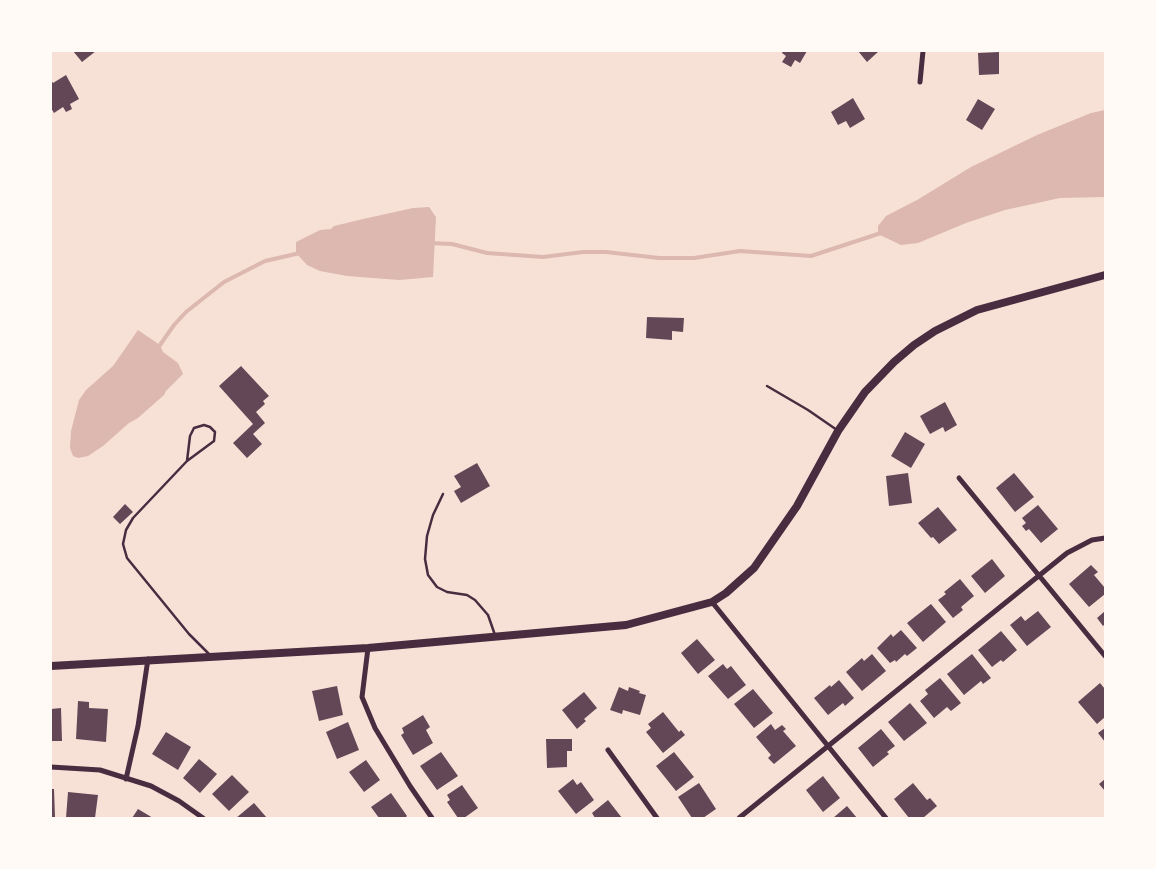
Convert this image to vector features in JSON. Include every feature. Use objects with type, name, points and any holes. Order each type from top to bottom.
[{"type":"main road","points":[[51,666],[368,648],[626,625],[712,602],[726,593],[754,568],[797,506],[838,431],[865,392],[894,362],[914,345],[935,331],[977,310],[1105,275]]},
{"type":"street","points":[[920,82],[923,51]]},
{"type":"street","points":[[959,478],[1105,656]]},
{"type":"street","points":[[739,818],[1067,553],[1092,540],[1105,538]]},
{"type":"street","points":[[712,602],[886,818]]},
{"type":"street","points":[[368,648],[362,697],[375,728],[432,818]]},
{"type":"street","points":[[126,779],[138,726],[148,659]]},
{"type":"street","points":[[608,750],[657,818]]},
{"type":"street","points":[[51,767],[100,770],[151,786],[179,801],[203,818]]},
{"type":"lane","points":[[767,386],[808,410],[838,431]]},
{"type":"lane","points":[[187,462],[190,436],[194,428],[204,425],[210,427],[215,432],[214,441],[187,462],[133,518],[126,530],[123,544],[127,558],[189,634],[211,656]]},
{"type":"lane","points":[[443,494],[433,515],[428,536],[425,559],[428,575],[437,587],[447,592],[467,595],[476,600],[488,615],[495,636]]},
{"type":"shaded area","points":[[1105,110],[1105,197],[1060,198],[1005,210],[966,223],[918,243],[901,245],[878,234],[878,226],[886,216],[917,200],[971,167],[1037,135],[1091,113]]},
{"type":"shaded area","points":[[429,207],[436,217],[433,277],[399,280],[347,276],[320,271],[307,265],[296,253],[296,242],[320,230],[331,229],[334,226],[413,208]]},
{"type":"shaded area","points":[[138,330],[160,345],[163,352],[178,363],[183,374],[164,395],[103,446],[88,456],[78,458],[73,456],[70,448],[71,431],[79,400],[86,390],[113,366]]},
{"type":"building","points":[[73,51],[96,51],[82,62]]},
{"type":"building","points":[[783,51],[807,51],[800,63],[795,60],[791,67],[782,62],[786,56],[782,53]]},
{"type":"building","points":[[858,51],[879,51],[867,62]]},
{"type":"building","points":[[999,52],[999,74],[979,75],[978,53]]},
{"type":"building","points":[[66,75],[79,99],[70,104],[72,109],[66,112],[63,107],[54,113],[51,108],[51,80],[53,83]]},
{"type":"building","points":[[853,98],[865,119],[850,128],[846,121],[838,125],[831,112]]},
{"type":"building","points":[[978,99],[995,109],[982,130],[966,120]]},
{"type":"building","points":[[647,317],[684,318],[683,332],[672,331],[672,340],[646,338]]},
{"type":"building","points":[[241,366],[269,396],[263,401],[265,404],[256,412],[265,423],[253,434],[262,444],[247,458],[233,443],[253,424],[219,386]]},
{"type":"building","points":[[945,402],[957,425],[945,432],[943,427],[930,434],[920,416]]},
{"type":"building","points":[[905,432],[925,444],[911,468],[891,456]]},
{"type":"building","points":[[477,463],[490,486],[461,503],[454,491],[461,487],[454,476]]},
{"type":"building","points":[[908,473],[912,503],[889,506],[886,476]]},
{"type":"building","points":[[1014,473],[1034,497],[1015,512],[996,488]]},
{"type":"building","points":[[125,504],[133,512],[120,524],[113,517]]},
{"type":"building","points":[[1038,505],[1058,529],[1041,543],[1029,529],[1026,531],[1022,526],[1026,523],[1022,518]]},
{"type":"building","points":[[938,507],[957,530],[939,544],[918,523]]},
{"type":"building","points":[[992,559],[1005,576],[985,593],[971,576]]},
{"type":"building","points":[[1091,565],[1098,572],[1094,575],[1105,588],[1105,594],[1089,607],[1069,584]]},
{"type":"building","points":[[960,579],[974,596],[961,607],[963,610],[953,618],[938,600],[946,594],[944,592]]},
{"type":"building","points":[[931,604],[946,622],[923,642],[907,623]]},
{"type":"building","points":[[1038,611],[1051,627],[1027,646],[1010,625],[1021,616],[1025,621]]},
{"type":"building","points":[[1105,611],[1105,624],[1103,626],[1097,618]]},
{"type":"building","points":[[901,630],[917,648],[907,656],[905,654],[896,662],[895,660],[890,663],[877,648],[891,634],[893,637]]},
{"type":"building","points":[[1001,631],[1017,650],[1003,662],[1001,660],[992,667],[978,650]]},
{"type":"building","points":[[697,639],[715,660],[698,674],[681,653]]},
{"type":"building","points":[[872,654],[886,671],[862,691],[846,672],[862,658],[864,661]]},
{"type":"building","points":[[972,654],[991,678],[983,684],[981,681],[964,695],[947,674]]},
{"type":"building","points":[[723,664],[727,669],[731,666],[746,685],[728,699],[708,676]]},
{"type":"building","points":[[940,678],[961,703],[951,711],[947,707],[934,718],[920,701],[928,694],[925,690]]},
{"type":"building","points":[[839,680],[854,698],[845,706],[843,703],[828,715],[814,698]]},
{"type":"building","points":[[1100,683],[1105,689],[1105,717],[1097,724],[1078,702]]},
{"type":"building","points":[[337,686],[343,715],[319,721],[312,691]]},
{"type":"building","points":[[619,687],[628,691],[629,687],[646,695],[640,715],[623,710],[622,714],[610,710]]},
{"type":"building","points":[[753,689],[773,713],[754,728],[734,704]]},
{"type":"building","points":[[584,692],[597,708],[584,719],[586,721],[577,729],[562,710]]},
{"type":"building","points":[[78,701],[89,702],[89,708],[108,709],[106,742],[76,739]]},
{"type":"building","points":[[910,703],[927,723],[904,741],[888,722]]},
{"type":"building","points":[[61,708],[62,741],[51,741],[51,709]]},
{"type":"building","points":[[663,712],[679,732],[681,730],[685,735],[663,753],[646,732],[651,728],[648,724]]},
{"type":"building","points":[[423,715],[430,727],[426,730],[433,743],[413,755],[401,735],[404,733],[402,728]]},
{"type":"building","points":[[348,722],[359,750],[337,759],[326,732]]},
{"type":"building","points":[[771,724],[775,730],[782,725],[786,729],[783,731],[796,746],[774,764],[768,758],[771,755],[756,737]]},
{"type":"building","points":[[1105,728],[1105,742],[1098,733]]},
{"type":"building","points":[[881,729],[895,746],[887,752],[889,754],[873,767],[858,748]]},
{"type":"building","points":[[166,732],[191,747],[178,770],[152,754]]},
{"type":"building","points":[[546,739],[572,739],[572,751],[567,751],[567,767],[547,768]]},
{"type":"building","points":[[441,752],[458,776],[437,790],[420,766]]},
{"type":"building","points":[[674,752],[694,777],[676,791],[656,766]]},
{"type":"building","points":[[199,759],[217,774],[200,793],[183,778]]},
{"type":"building","points":[[366,760],[380,780],[364,792],[349,772]]},
{"type":"building","points":[[232,775],[249,792],[229,811],[212,794]]},
{"type":"building","points":[[823,776],[840,798],[823,812],[806,790]]},
{"type":"building","points":[[573,779],[577,785],[581,782],[594,800],[576,814],[558,791]]},
{"type":"building","points":[[1105,779],[1105,791],[1099,784]]},
{"type":"building","points":[[699,783],[716,809],[703,818],[692,818],[678,797]]},
{"type":"building","points":[[913,783],[927,800],[930,798],[937,806],[923,818],[909,818],[894,799]]},
{"type":"building","points":[[462,785],[478,808],[464,818],[458,818],[447,802],[450,800],[447,795]]},
{"type":"building","points":[[51,789],[54,789],[55,817],[51,817]]},
{"type":"building","points":[[68,792],[98,795],[95,818],[66,818]]},
{"type":"building","points":[[391,793],[407,816],[405,818],[379,818],[371,807]]},
{"type":"building","points":[[608,800],[622,818],[595,818],[592,813]]},
{"type":"building","points":[[254,803],[267,818],[236,818]]},
{"type":"building","points":[[847,806],[857,818],[833,818]]},
{"type":"building","points":[[138,809],[153,818],[132,818]]},
{"type":"waterway","points":[[429,243],[452,244],[487,253],[543,257],[583,252],[606,252],[659,258],[694,258],[740,251],[811,256],[881,233]]},
{"type":"waterway","points":[[160,345],[186,312],[224,282],[265,261],[300,253]]}]
